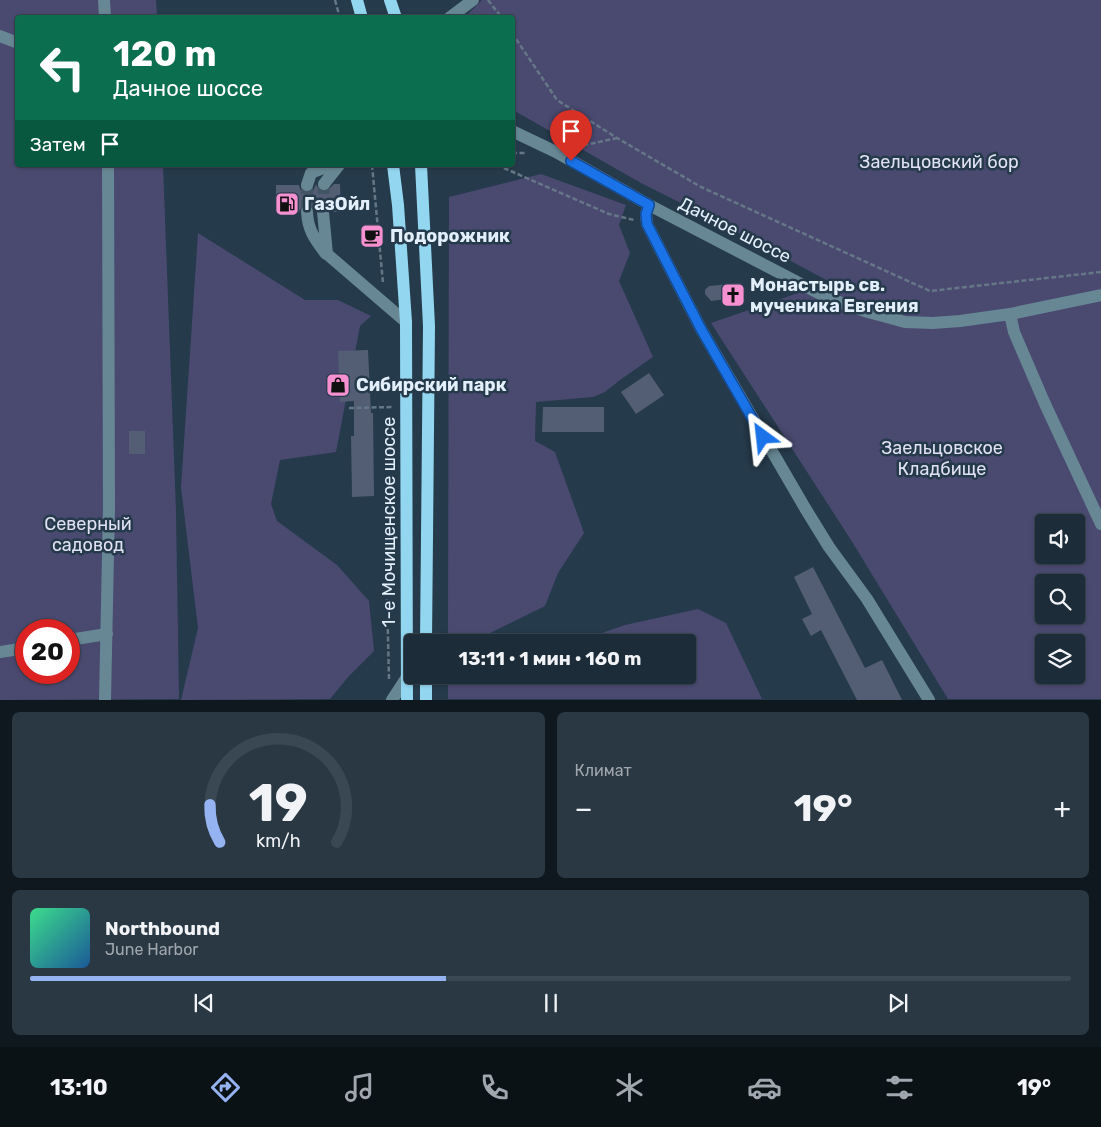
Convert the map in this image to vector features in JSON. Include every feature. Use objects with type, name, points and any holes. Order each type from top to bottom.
[{"type":"main road","points":[[357,0],[361,15]]},
{"type":"main road","points":[[390,0],[395,15]]},
{"type":"main road","name":"1-е Мочищенское шоссе","points":[[393,167],[398,206],[406,322],[406,634]]},
{"type":"main road","points":[[421,167],[429,326],[426,634]]},
{"type":"main road","points":[[423,188],[429,167]]},
{"type":"main road","name":"1-е Мочищенское шоссе","points":[[406,684],[407,700]]},
{"type":"main road","points":[[426,684],[426,700]]},
{"type":"street","points":[[104,0],[105,15]]},
{"type":"street","points":[[453,15],[473,0]]},
{"type":"street","points":[[0,36],[15,42]]},
{"type":"street","name":"Дачное шоссе","points":[[515,132],[556,152],[649,205],[830,299],[868,312],[905,322],[933,323],[1010,314],[1101,295]]},
{"type":"street","points":[[105,700],[109,508],[108,167]]},
{"type":"street","points":[[307,184],[311,173],[326,167]]},
{"type":"street","points":[[324,184],[337,167]]},
{"type":"street","points":[[649,205],[646,214],[647,224],[701,329],[805,508],[829,547],[867,599],[929,700]]},
{"type":"street","points":[[307,212],[307,224],[312,236],[327,254],[406,322]]},
{"type":"street","points":[[324,212],[327,254]]},
{"type":"street","points":[[1010,314],[1014,332],[1034,379],[1101,524]]},
{"type":"street","points":[[80,638],[107,634]]},
{"type":"street","points":[[0,652],[15,650]]},
{"type":"street","points":[[392,698],[404,680]]},
{"type":"path","points":[[334,0],[339,15]]},
{"type":"path","points":[[488,0],[500,15]]},
{"type":"path","points":[[515,37],[557,100],[616,138],[701,187],[930,291],[1101,272]]},
{"type":"path","points":[[372,167],[385,305]]},
{"type":"path","points":[[502,167],[608,214],[647,224]]},
{"type":"path","points":[[349,408],[392,407]]},
{"type":"path","points":[[392,547],[387,597],[389,689],[392,698]]},
{"type":"green space","name":"Северный садовод","points":[[0,0],[156,0],[157,15],[15,15],[15,167],[163,167],[176,511],[179,699],[0,700]]},
{"type":"green space","name":"Заельцовский бор","points":[[482,0],[1101,0],[1101,699],[948,699],[851,540],[711,323],[830,282],[641,183],[515,111],[515,15],[467,15]]},
{"type":"green space","points":[[541,174],[626,205],[619,225],[630,253],[619,281],[653,357],[605,392],[593,397],[536,402],[535,441],[555,452],[584,533],[558,573],[545,606],[488,634],[448,634],[449,197]]},
{"type":"green space","points":[[198,233],[305,300],[338,300],[371,316],[360,326],[336,452],[280,460],[271,504],[277,521],[337,565],[369,601],[374,651],[348,677],[330,699],[181,700],[198,628],[181,487]]},
{"type":"green space","points":[[698,609],[726,623],[762,699],[448,699],[448,684],[696,684],[696,634],[599,634],[625,625]]},
{"type":"building","points":[[316,184],[319,190],[323,192],[327,191],[334,184],[340,184],[341,212],[331,212],[329,207],[323,204],[318,206],[315,211],[313,207],[307,204],[302,206],[299,212],[276,212],[276,185],[299,185],[301,191],[308,193],[313,191]]},
{"type":"building","points":[[740,283],[741,297],[711,301],[705,294],[705,290],[709,286]]},
{"type":"building","points":[[368,350],[371,413],[373,413],[374,496],[352,497],[351,436],[354,436],[354,401],[340,402],[338,351]]},
{"type":"building","points":[[649,373],[664,395],[636,414],[621,392]]},
{"type":"building","points":[[543,407],[604,407],[604,432],[542,432]]},
{"type":"building","points":[[129,431],[145,431],[145,454],[129,454]]},
{"type":"building","points":[[813,567],[865,668],[882,660],[902,700],[857,700],[821,630],[811,636],[802,619],[812,614],[794,577]]},
{"type":"tunnel","points":[[323,212],[324,184]]},
{"type":"tunnel","points":[[307,185],[307,212]]},
{"type":"place","name":"ГазОйл","points":[[287,204]]},
{"type":"place","name":"Подорожник","points":[[372,236]]},
{"type":"place","name":"Монастырь св. мученика Евгения","points":[[733,295]]},
{"type":"place","name":"Сибирский парк","points":[[338,385]]},
{"type":"route","points":[[571,161],[649,205],[646,214],[647,224],[701,329],[763,437]]},
{"type":"park label","name":"Заельцовское Кладбище","points":[[942,458]]}]
